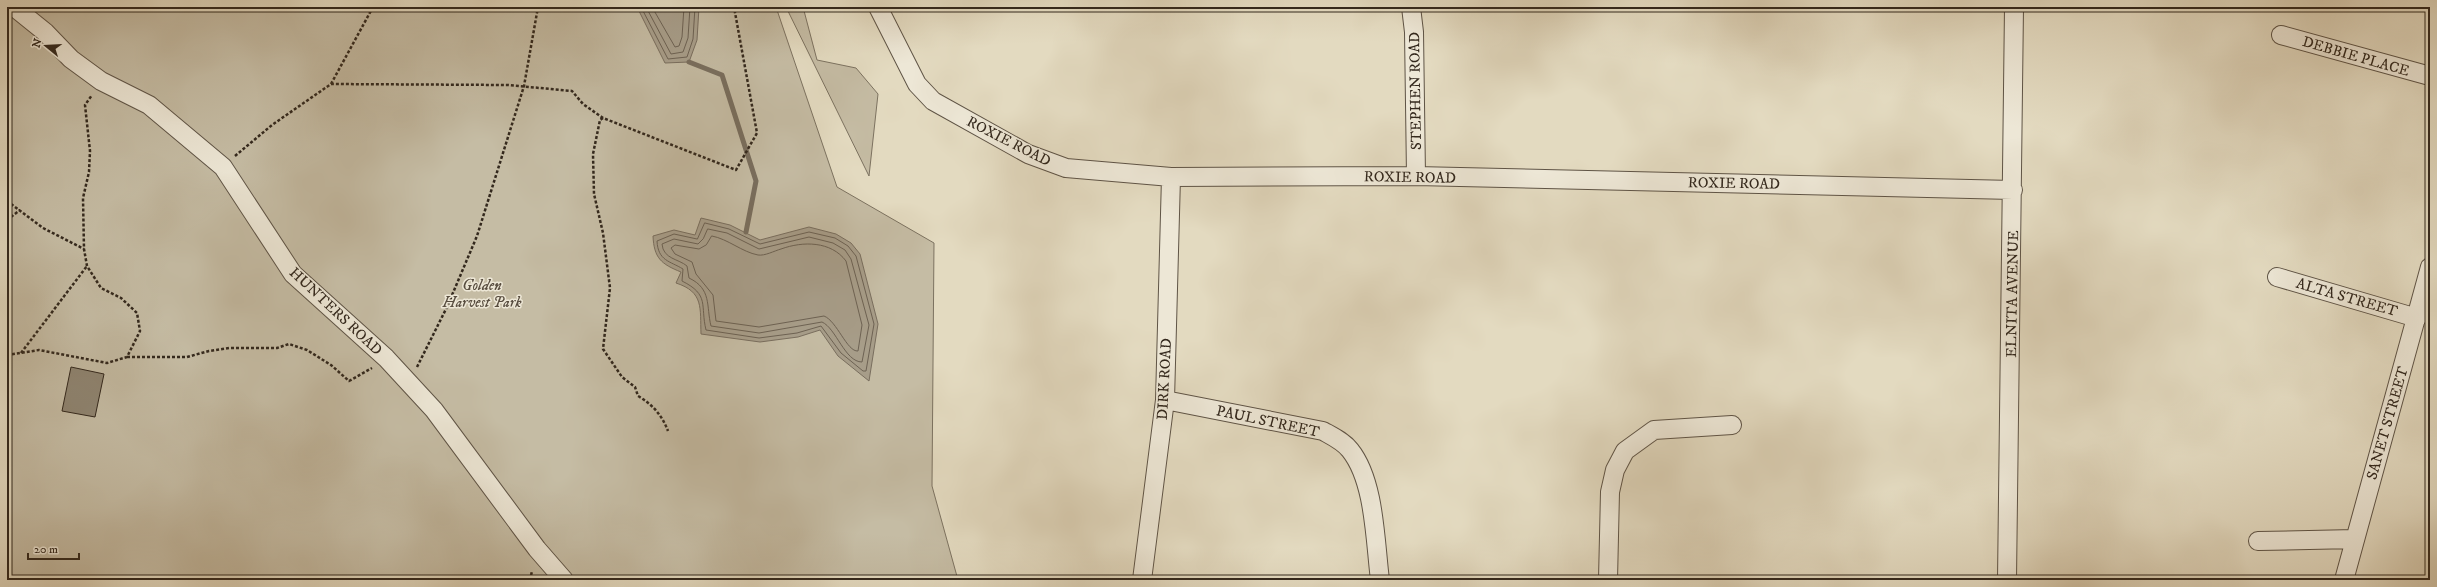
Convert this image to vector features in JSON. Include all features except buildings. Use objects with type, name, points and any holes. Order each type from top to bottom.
[{"type":"street","name":"HUNTERS ROAD","points":[[14,7],[45,32],[71,59],[101,81],[149,105],[223,166],[293,274],[386,358],[450,430],[537,549],[564,580]]},
{"type":"street","name":"ROXIE ROAD","points":[[878,7],[917,84],[933,101],[1044,161],[1066,168],[1171,177],[1416,176],[2013,190]]},
{"type":"street","name":"STEPHEN ROAD","points":[[1411,7],[1414,32],[1416,176]]},
{"type":"street","name":"ELNITA AVENUE","points":[[2007,580],[2013,190],[2014,7]]},
{"type":"street","name":"DEBBIE PLACE","points":[[2281,35],[2430,76]]},
{"type":"street","name":"DIRK ROAD","points":[[1142,580],[1165,400],[1171,177]]},
{"type":"street","name":"SANET STREET","points":[[2344,580],[2430,266]]},
{"type":"street","name":"ALTA STREET","points":[[2277,277],[2417,318]]},
{"type":"street","name":"PAUL STREET","points":[[1165,400],[1323,431],[1338,438],[1350,448],[1364,473],[1380,580]]},
{"type":"street","points":[[1608,580],[1610,492],[1615,470],[1625,451],[1654,430],[1732,425]]},
{"type":"street","points":[[2258,541],[2355,539]]},
{"type":"path","points":[[223,166],[272,124],[331,84],[373,7]]},
{"type":"path","points":[[407,382],[424,356],[477,236],[524,86],[538,7]]},
{"type":"path","points":[[331,84],[524,86],[572,91],[583,104],[603,118],[736,170],[757,133],[734,7]]},
{"type":"path","points":[[101,81],[85,105],[90,151],[89,172],[84,198],[84,249],[87,266],[101,288],[121,298],[137,313],[140,332],[127,356]]},
{"type":"path","points":[[603,118],[600,120],[593,154],[594,194],[603,233],[610,288],[603,349],[622,376],[635,387],[638,396],[650,403],[664,422],[668,431]]},
{"type":"path","points":[[7,201],[43,228],[84,249]]},
{"type":"path","points":[[7,220],[20,210]]},
{"type":"path","points":[[21,352],[87,266]]},
{"type":"path","points":[[7,355],[39,350],[107,363],[127,356],[188,357],[216,350],[277,348],[289,344],[307,350],[325,361],[349,381],[386,358]]},
{"type":"green space","name":"Golden Harvest Park","points":[[7,7],[776,7],[837,187],[934,243],[932,486],[958,580],[7,580]]},
{"type":"green space","points":[[786,7],[803,7],[817,60],[856,68],[878,94],[869,176]]},
{"type":"water","points":[[637,7],[699,7],[697,40],[689,62],[665,63]]},
{"type":"water","points":[[701,218],[730,225],[760,240],[809,227],[836,234],[851,243],[860,254],[878,324],[869,381],[838,356],[820,330],[798,337],[760,342],[701,334],[699,302],[692,291],[676,283],[681,272],[668,266],[660,259],[655,250],[653,236],[674,230],[695,235]]},
{"type":"waterway","points":[[689,62],[722,75],[756,181],[746,232]]}]
